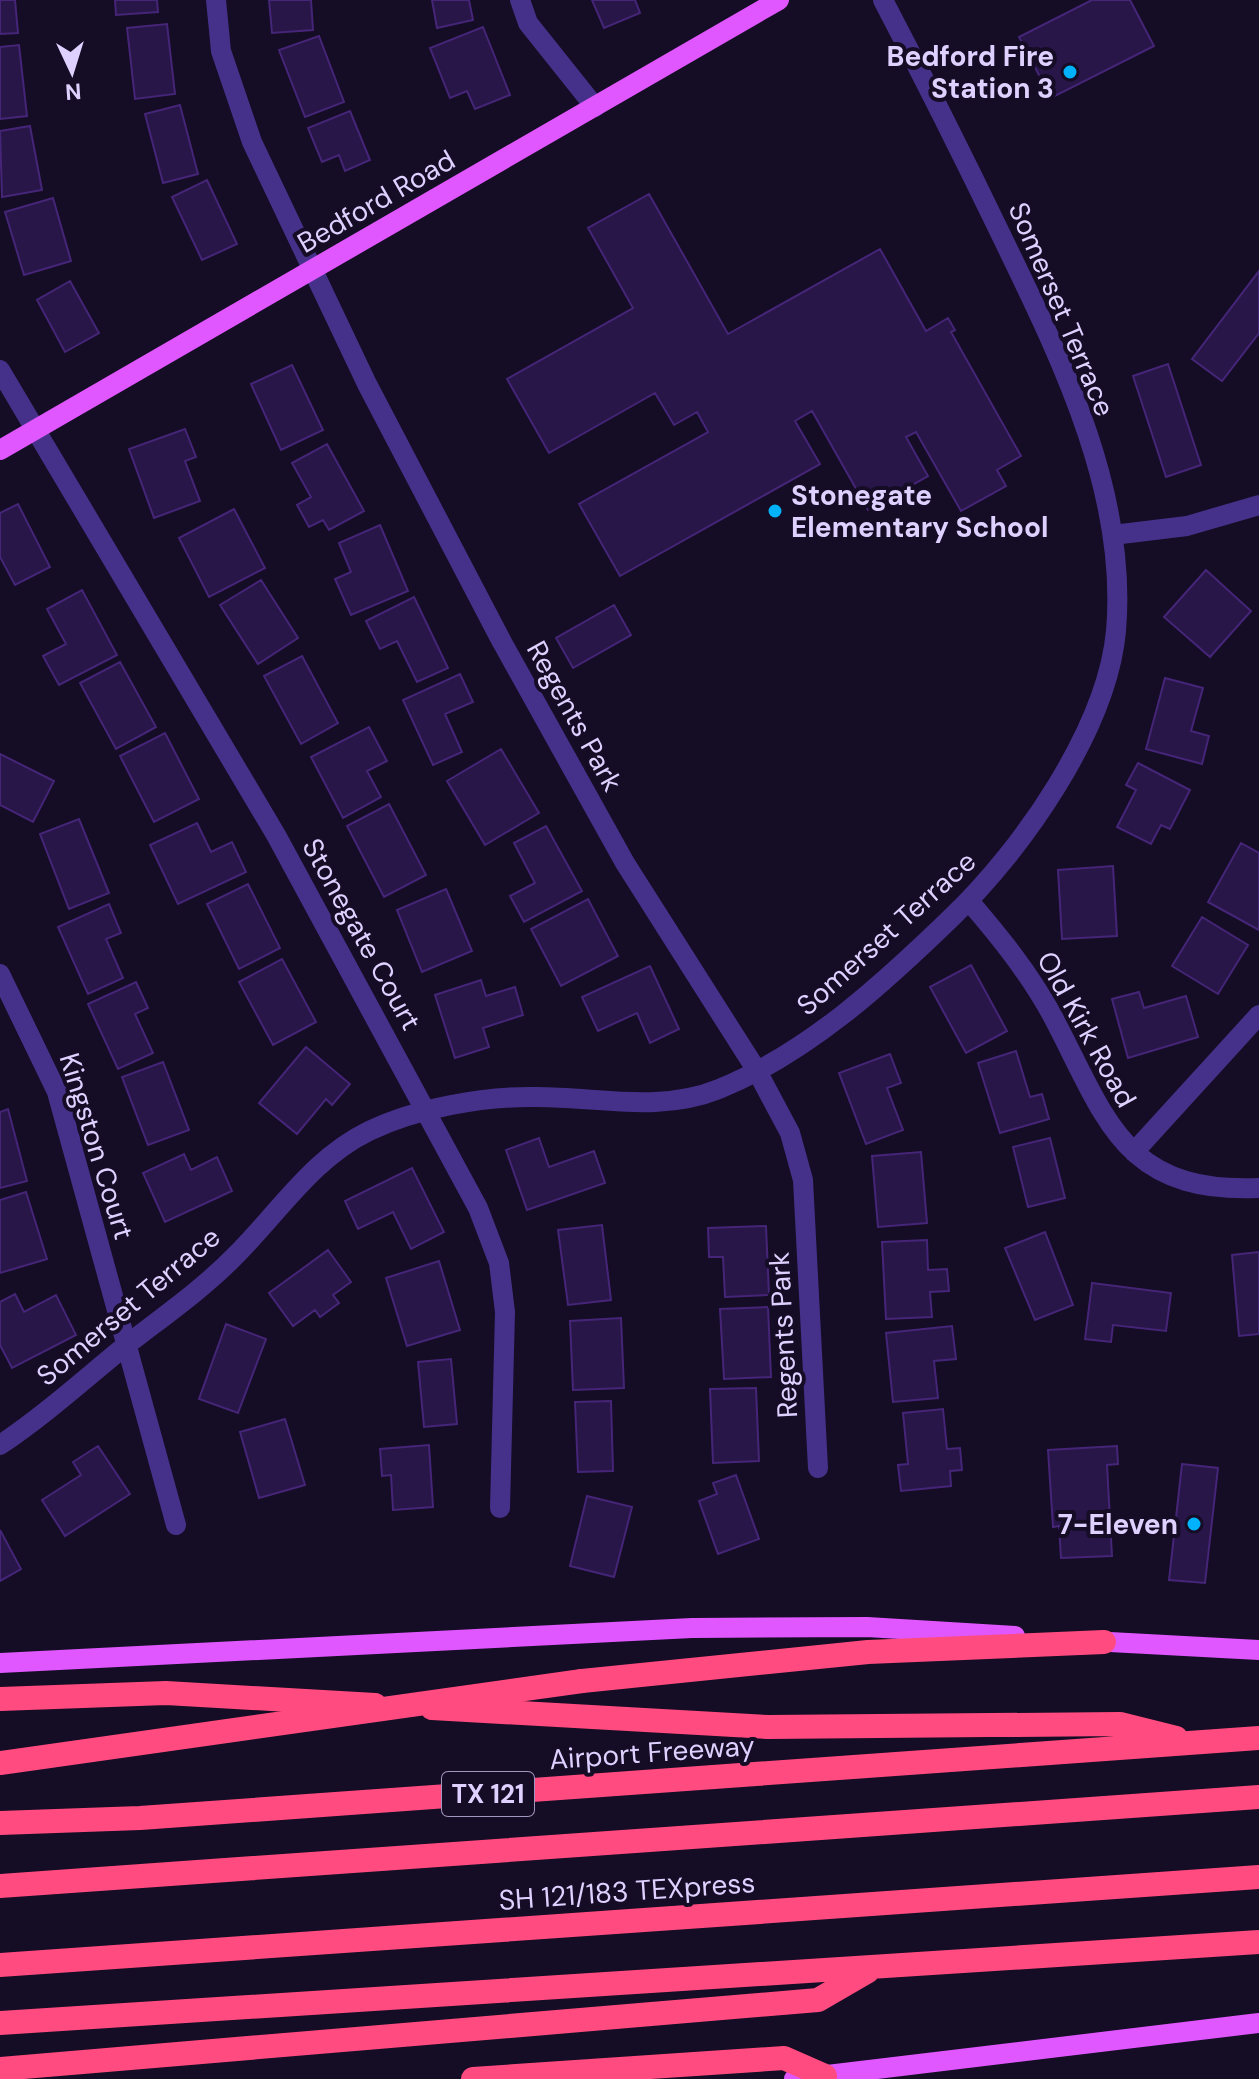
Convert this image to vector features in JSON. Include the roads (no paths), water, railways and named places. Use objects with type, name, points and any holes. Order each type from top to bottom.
[{"type":"highway","points":[[0,1763],[582,1681],[868,1652],[1104,1642]]},
{"type":"highway","points":[[0,1699],[166,1693],[768,1727],[1120,1724],[1198,1744]]},
{"type":"highway","name":"Airport Freeway","points":[[0,1823],[140,1818],[1259,1738]]},
{"type":"highway","name":"SH 121/183 TEXpress","points":[[0,1886],[1252,1798]]},
{"type":"highway","name":"SH 121/183 TEXpress","points":[[0,1965],[1259,1877]]},
{"type":"highway","points":[[0,2023],[1259,1942]]},
{"type":"highway","points":[[0,2069],[818,2000],[873,1968]]},
{"type":"highway","points":[[473,2079],[784,2058],[825,2076]]},
{"type":"main road","name":"Bedford Road","points":[[0,450],[779,0]]},
{"type":"main road","points":[[0,1663],[692,1628],[867,1627],[1259,1650]]},
{"type":"main road","points":[[1237,2026],[1259,2016]]},
{"type":"main road","points":[[794,2079],[1259,2023]]},
{"type":"street","name":"Regents Park","points":[[216,0],[221,51],[252,142],[367,384],[502,642],[625,863],[757,1071],[790,1133],[803,1180],[818,1468]]},
{"type":"street","points":[[520,0],[528,23],[595,107]]},
{"type":"street","name":"Somerset Terrace","points":[[0,1445],[237,1255],[303,1180],[340,1145],[377,1127],[482,1101],[534,1096],[648,1103],[682,1101],[757,1071],[811,1039],[923,945],[969,901],[997,871],[1054,793],[1105,684],[1116,635],[1113,535],[1102,479],[1046,328],[950,129],[883,0]]},
{"type":"street","name":"Stonegate Court","points":[[0,370],[276,835],[429,1112],[478,1208],[499,1263],[505,1312],[500,1508]]},
{"type":"street","points":[[1113,535],[1187,526],[1259,505]]},
{"type":"street","name":"Old Kirk Road","points":[[969,901],[1016,956],[1050,1012],[1110,1128],[1134,1152],[1172,1178],[1195,1185],[1259,1188]]},
{"type":"street","name":"Kingston Court","points":[[0,974],[57,1092],[176,1525]]},
{"type":"street","points":[[1134,1152],[1259,1015]]},
{"type":"place","name":"Bedford Fire Station 3","points":[[1070,72]]},
{"type":"place","name":"Stonegate Elementary School","points":[[775,511]]},
{"type":"place","name":"7-Eleven","points":[[1194,1524]]}]
